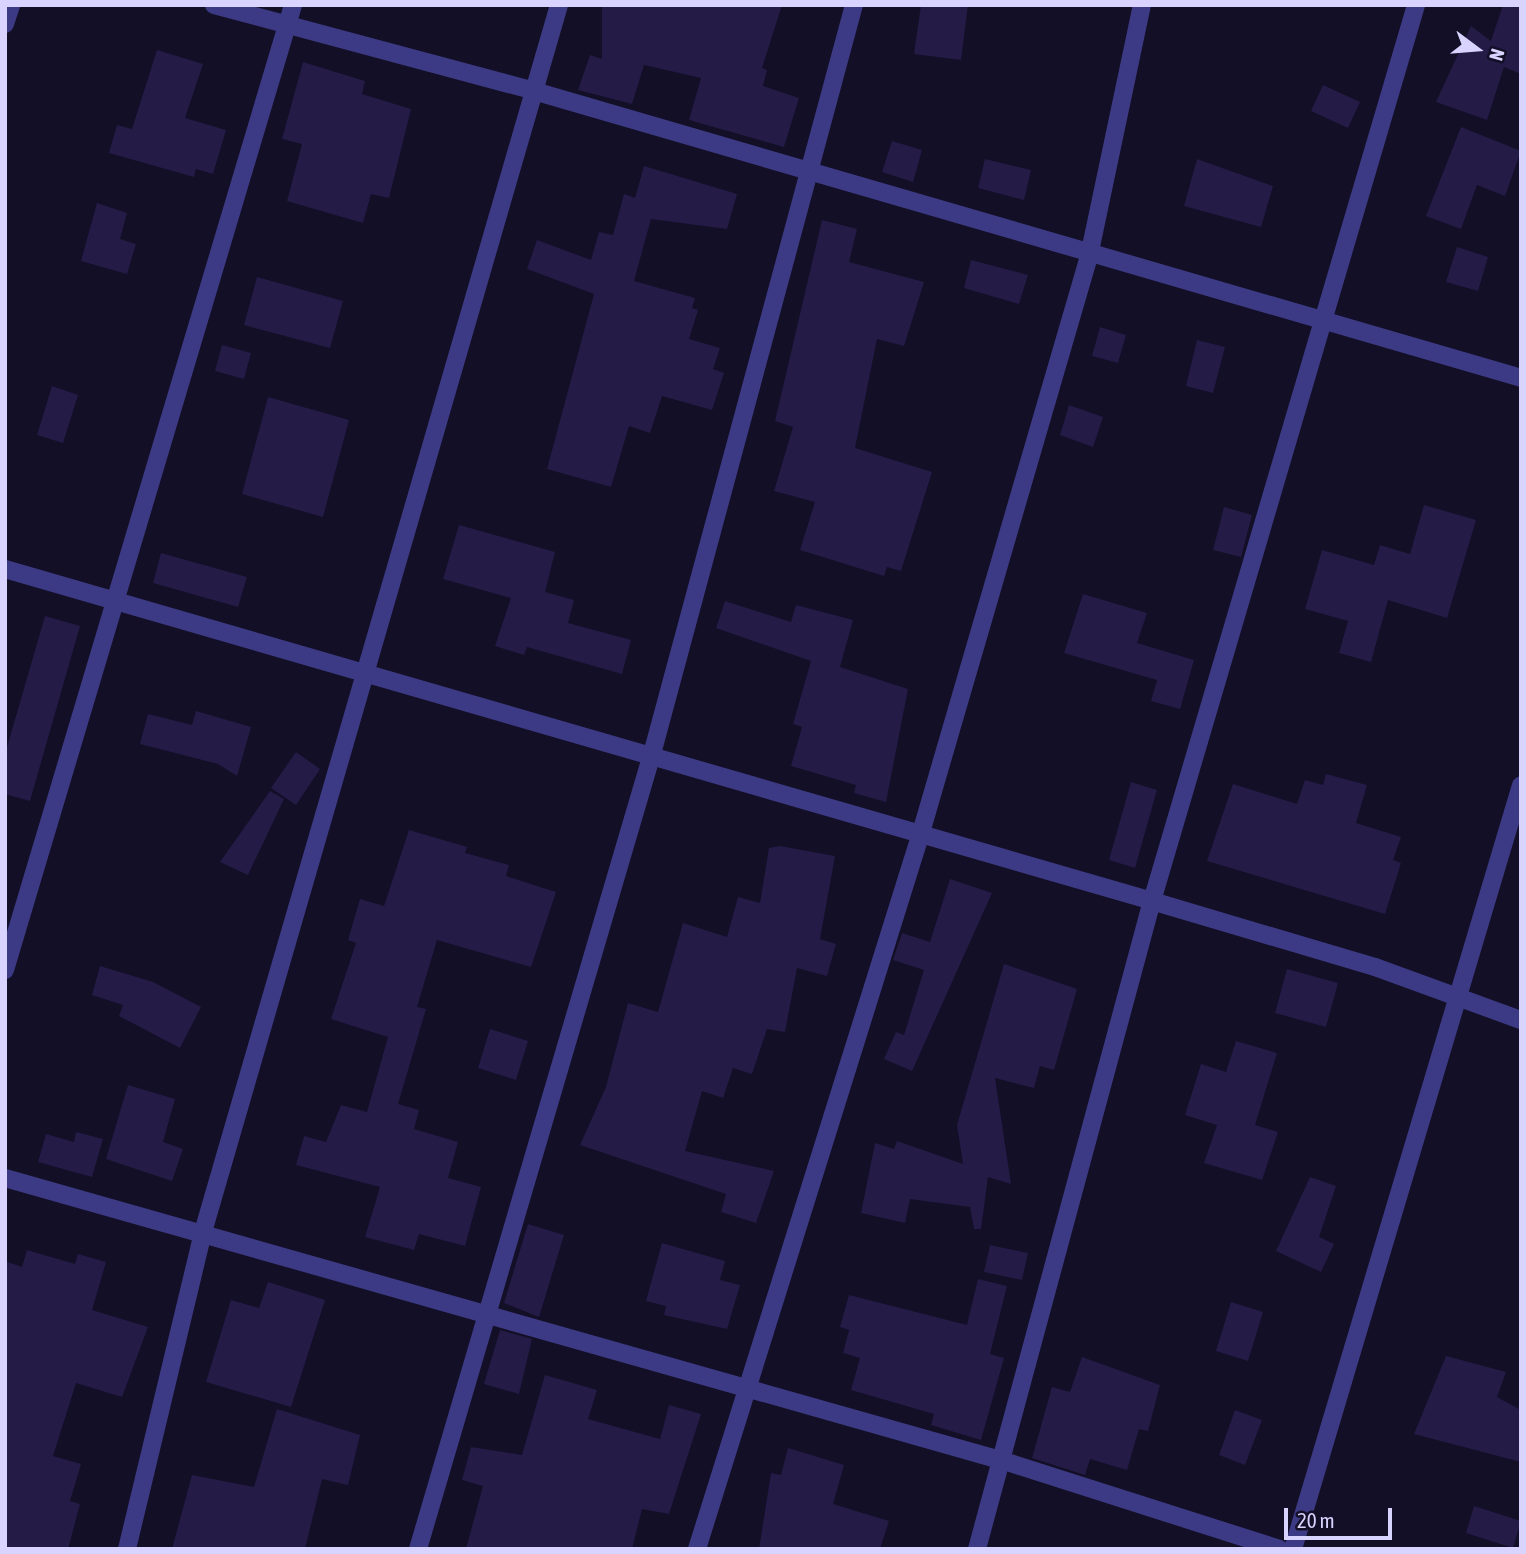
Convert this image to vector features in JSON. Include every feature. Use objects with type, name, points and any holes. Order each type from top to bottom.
[{"type":"street","points":[[5,24],[10,5]]},
{"type":"street","points":[[214,5],[286,28],[534,91],[1089,256],[1521,378]]},
{"type":"street","points":[[5,970],[293,5]]},
{"type":"street","points":[[127,1549],[203,1232],[361,670],[559,5]]},
{"type":"street","points":[[418,1549],[652,754],[854,5]]},
{"type":"street","points":[[697,1549],[744,1391],[920,836],[1089,256],[1142,5]]},
{"type":"street","points":[[977,1549],[1004,1461],[1152,901],[1416,5]]},
{"type":"street","points":[[5,569],[652,754],[920,836],[1375,967],[1521,1020]]},
{"type":"street","points":[[1293,1549],[1521,785]]},
{"type":"street","points":[[5,1178],[203,1232],[744,1391],[1004,1461],[1279,1549]]},
{"type":"building","points":[[602,5],[782,5],[762,68],[767,70],[763,86],[799,98],[784,147],[689,120],[701,78],[644,65],[632,104],[578,90],[590,55],[602,59]]},
{"type":"building","points":[[921,5],[968,5],[961,60],[914,54]]},
{"type":"building","points":[[1503,5],[1521,5],[1521,74],[1504,67],[1487,120],[1436,102],[1471,26],[1491,41]]},
{"type":"building","points":[[157,50],[203,64],[185,118],[226,130],[213,174],[196,169],[194,177],[109,153],[117,125],[132,129]]},
{"type":"building","points":[[303,62],[365,81],[362,94],[411,109],[389,198],[371,194],[363,223],[287,201],[302,144],[282,139]]},
{"type":"building","points":[[1323,85],[1360,102],[1348,128],[1311,111]]},
{"type":"building","points":[[1461,127],[1521,151],[1505,196],[1477,185],[1461,229],[1426,216]]},
{"type":"building","points":[[892,141],[922,150],[913,182],[882,172]]},
{"type":"building","points":[[985,159],[1031,170],[1024,200],[978,188]]},
{"type":"building","points":[[1197,159],[1273,186],[1261,227],[1184,206]]},
{"type":"building","points":[[644,166],[737,194],[727,229],[651,219],[634,281],[695,298],[692,308],[698,310],[689,339],[720,348],[713,369],[724,373],[712,410],[662,396],[650,433],[629,426],[611,487],[547,469],[594,294],[527,269],[537,240],[591,260],[599,232],[613,235],[624,194],[635,198]]},
{"type":"building","points":[[97,203],[127,213],[120,239],[136,244],[127,274],[81,261]]},
{"type":"building","points":[[822,220],[857,229],[849,262],[924,282],[904,346],[877,339],[855,448],[932,472],[901,571],[887,567],[884,576],[800,550],[815,502],[774,491],[793,427],[775,421]]},
{"type":"building","points":[[1457,247],[1488,257],[1478,291],[1446,282]]},
{"type":"building","points":[[971,260],[1028,275],[1019,304],[964,288]]},
{"type":"building","points":[[257,277],[343,301],[330,348],[244,325]]},
{"type":"building","points":[[1100,327],[1126,335],[1118,363],[1092,356]]},
{"type":"building","points":[[1197,340],[1225,347],[1213,393],[1186,386]]},
{"type":"building","points":[[222,345],[251,353],[244,379],[215,371]]},
{"type":"building","points":[[52,386],[78,395],[63,443],[37,435]]},
{"type":"building","points":[[268,397],[349,420],[323,517],[242,494]]},
{"type":"building","points":[[1069,405],[1103,417],[1093,447],[1060,435]]},
{"type":"building","points":[[1424,505],[1476,520],[1447,618],[1388,600],[1371,662],[1339,653],[1348,621],[1305,609],[1322,550],[1374,565],[1380,545],[1410,554]]},
{"type":"building","points":[[1224,507],[1252,515],[1241,557],[1213,550]]},
{"type":"building","points":[[459,525],[555,552],[545,592],[574,600],[568,623],[631,640],[622,674],[527,647],[524,655],[495,646],[511,598],[443,579]]},
{"type":"building","points":[[161,553],[247,577],[238,607],[153,583]]},
{"type":"building","points":[[1083,594],[1147,613],[1137,643],[1194,660],[1180,709],[1151,701],[1157,680],[1064,653]]},
{"type":"building","points":[[725,601],[791,622],[796,605],[853,620],[840,667],[908,689],[886,802],[854,793],[856,785],[791,766],[802,727],[793,724],[811,661],[716,628]]},
{"type":"building","points":[[45,616],[80,626],[30,801],[5,794],[5,754]]},
{"type":"building","points":[[196,711],[251,727],[237,776],[218,764],[140,744],[148,714],[192,725]]},
{"type":"building","points":[[296,752],[320,769],[296,805],[271,788]]},
{"type":"building","points":[[1326,774],[1367,785],[1356,823],[1401,837],[1393,860],[1401,863],[1385,914],[1207,861],[1233,784],[1297,804],[1305,780],[1323,785]]},
{"type":"building","points":[[1131,782],[1157,790],[1135,868],[1109,860]]},
{"type":"building","points":[[270,791],[284,799],[248,875],[220,862]]},
{"type":"building","points":[[409,830],[467,847],[465,853],[509,865],[506,876],[556,892],[531,967],[437,940],[417,1007],[426,1009],[398,1104],[419,1110],[414,1129],[458,1142],[448,1178],[481,1187],[465,1246],[419,1234],[414,1250],[365,1237],[380,1187],[296,1165],[304,1136],[326,1142],[341,1105],[367,1112],[388,1037],[331,1019],[356,943],[348,940],[360,899],[384,906]]},
{"type":"building","points":[[780,846],[835,856],[820,939],[836,944],[827,976],[797,968],[785,1032],[767,1029],[752,1074],[733,1068],[723,1098],[702,1091],[685,1151],[774,1171],[756,1223],[721,1212],[726,1194],[580,1145],[606,1087],[628,1003],[658,1012],[683,923],[727,937],[738,897],[760,903],[769,848]]},
{"type":"building","points":[[950,879],[992,893],[912,1071],[884,1059],[896,1032],[904,1035],[924,970],[893,960],[902,933],[930,942]]},
{"type":"building","points":[[1004,964],[1077,989],[1054,1070],[1040,1066],[1034,1088],[995,1078],[1011,1184],[988,1177],[981,1229],[974,1229],[970,1207],[910,1199],[905,1223],[861,1213],[875,1143],[894,1149],[897,1141],[963,1164],[957,1125]]},
{"type":"building","points":[[100,966],[153,982],[201,1007],[180,1048],[119,1016],[123,1005],[92,995]]},
{"type":"building","points":[[1287,969],[1338,983],[1326,1027],[1275,1013]]},
{"type":"building","points":[[490,1029],[528,1041],[516,1080],[478,1068]]},
{"type":"building","points":[[1236,1041],[1277,1053],[1255,1125],[1278,1132],[1262,1180],[1204,1163],[1217,1125],[1185,1115],[1201,1064],[1226,1072]]},
{"type":"building","points":[[128,1085],[175,1099],[163,1142],[183,1149],[172,1181],[106,1159]]},
{"type":"building","points":[[76,1132],[103,1139],[92,1177],[38,1162],[46,1134],[74,1142]]},
{"type":"building","points":[[1310,1177],[1336,1186],[1319,1237],[1334,1244],[1321,1272],[1276,1251]]},
{"type":"building","points":[[528,1224],[564,1235],[539,1317],[504,1303]]},
{"type":"building","points":[[662,1243],[725,1261],[720,1280],[740,1285],[727,1329],[664,1315],[666,1306],[646,1301]]},
{"type":"building","points":[[990,1245],[1028,1253],[1022,1280],[984,1272]]},
{"type":"building","points":[[27,1250],[75,1264],[78,1254],[106,1262],[92,1310],[148,1327],[122,1397],[76,1383],[53,1456],[81,1464],[70,1501],[80,1504],[68,1549],[5,1549],[5,1261],[22,1267]]},
{"type":"building","points":[[978,1279],[1007,1286],[990,1354],[1004,1358],[981,1440],[931,1425],[934,1414],[851,1390],[860,1358],[843,1353],[849,1330],[840,1327],[849,1295],[967,1325]]},
{"type":"building","points":[[268,1282],[325,1300],[291,1407],[206,1382],[231,1300],[259,1308]]},
{"type":"building","points":[[1231,1302],[1263,1312],[1248,1361],[1216,1351]]},
{"type":"building","points":[[500,1330],[532,1339],[519,1394],[484,1384]]},
{"type":"building","points":[[1446,1356],[1506,1372],[1497,1397],[1521,1410],[1521,1462],[1414,1434]]},
{"type":"building","points":[[1082,1357],[1160,1385],[1148,1431],[1139,1429],[1127,1470],[1090,1459],[1085,1475],[1032,1458],[1052,1387],[1070,1392]]},
{"type":"building","points":[[545,1375],[597,1390],[588,1419],[660,1439],[669,1405],[701,1414],[669,1514],[642,1509],[632,1549],[466,1549],[483,1486],[462,1480],[471,1447],[522,1455]]},
{"type":"building","points":[[277,1409],[360,1435],[348,1485],[322,1479],[305,1549],[172,1549],[192,1475],[254,1487]]},
{"type":"building","points":[[1235,1410],[1262,1420],[1245,1465],[1219,1455]]},
{"type":"building","points":[[788,1448],[844,1465],[833,1504],[889,1521],[880,1549],[759,1549],[771,1473],[781,1475]]},
{"type":"building","points":[[1474,1506],[1521,1521],[1513,1548],[1466,1533]]}]
